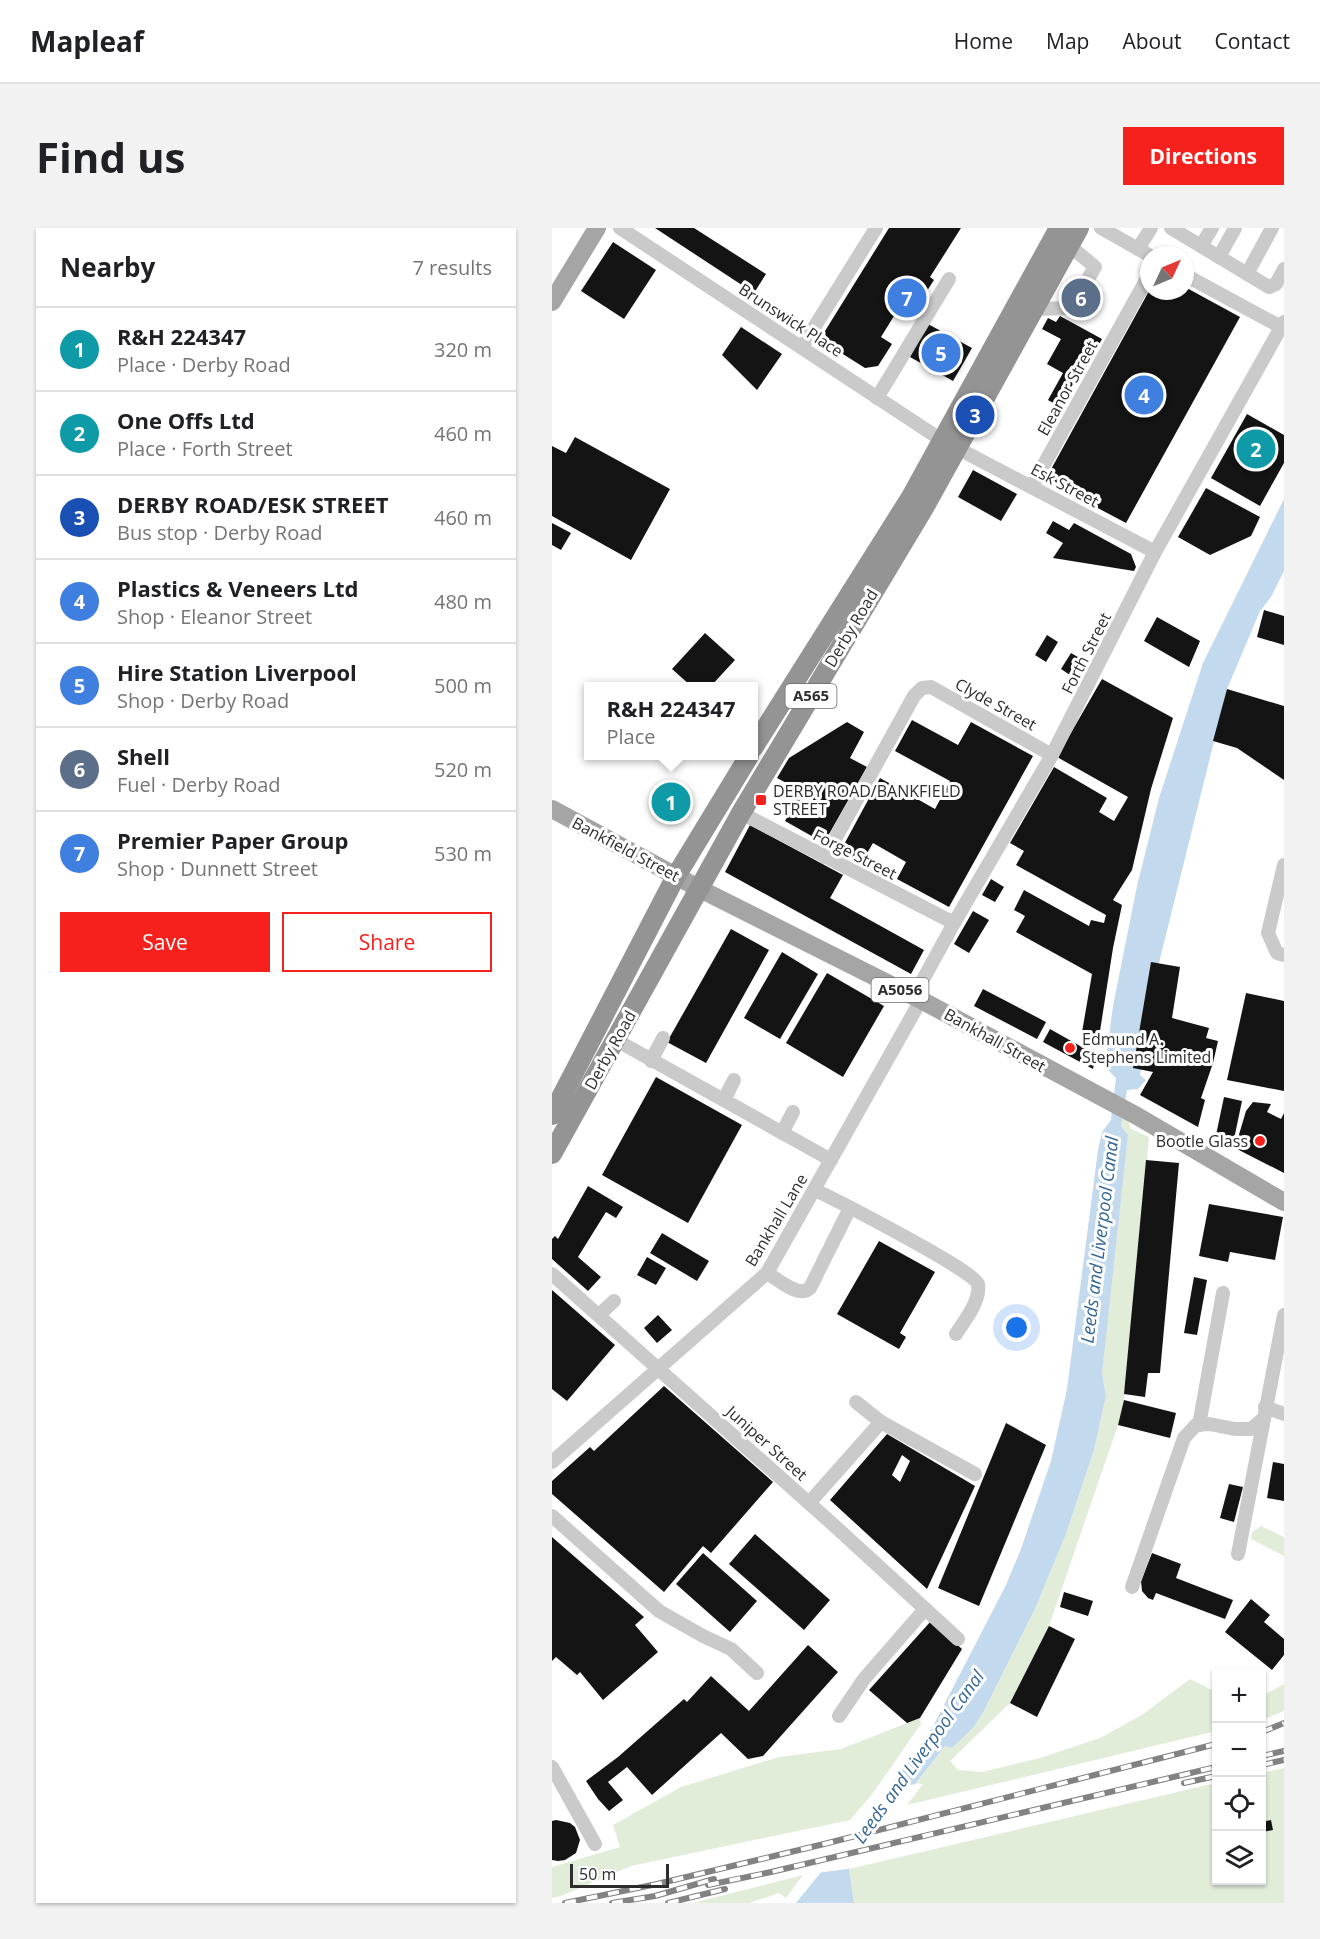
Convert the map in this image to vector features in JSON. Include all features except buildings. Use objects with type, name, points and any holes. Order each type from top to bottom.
[{"type":"highway","name":"Derby Road","points":[[552,1154],[741,813],[919,516],[950,444],[1059,228]]},
{"type":"highway","name":"Derby Road","points":[[758,740],[911,497],[950,444],[1035,309],[1079,228]]},
{"type":"highway","name":"Derby Road","points":[[552,1115],[676,876],[747,760]]},
{"type":"highway","points":[[676,876],[690,874],[700,867],[750,784],[770,764]]},
{"type":"highway","points":[[609,1005],[632,985],[682,896],[689,890],[700,889]]},
{"type":"main road","points":[[552,302],[597,228]]},
{"type":"main road","name":"Bankfield Street","points":[[552,809],[700,889]]},
{"type":"main road","name":"Bankhall Street","points":[[700,889],[918,998],[1137,1116],[1284,1202]]},
{"type":"street","name":"Brunswick Place","points":[[620,228],[950,444]]},
{"type":"street","points":[[802,347],[876,228]]},
{"type":"street","points":[[1101,228],[1140,250]]},
{"type":"street","points":[[1146,246],[1151,228]]},
{"type":"street","points":[[1201,246],[1212,228]]},
{"type":"street","points":[[1218,257],[1235,228]]},
{"type":"street","points":[[1247,274],[1272,228]]},
{"type":"street","points":[[1176,230],[1269,287],[1276,284],[1284,269]]},
{"type":"street","points":[[1035,309],[1071,308],[1095,267],[1070,246]]},
{"type":"street","points":[[877,398],[949,279]]},
{"type":"street","points":[[1194,280],[1282,325]]},
{"type":"street","name":"Eleanor Street","points":[[1032,486],[1140,291]]},
{"type":"street","name":"Forth Street","points":[[918,998],[954,923],[1052,755],[1155,552],[1282,325]]},
{"type":"street","name":"Esk Street","points":[[950,444],[1155,552]]},
{"type":"street","name":"Clyde Street","points":[[825,857],[914,696],[922,688],[932,687],[1052,755]]},
{"type":"street","name":"Forge Street","points":[[741,813],[954,923]]},
{"type":"street","points":[[1284,865],[1268,933],[1277,953],[1284,955]]},
{"type":"street","name":"Bankhall Lane","points":[[552,1462],[767,1273],[815,1190],[918,998]]},
{"type":"street","points":[[651,1060],[663,1038]]},
{"type":"street","points":[[616,1040],[831,1160]]},
{"type":"street","points":[[724,1100],[734,1080]]},
{"type":"street","points":[[782,1133],[793,1112]]},
{"type":"street","points":[[815,1190],[951,1264],[975,1280],[978,1287],[974,1306],[956,1334]]},
{"type":"street","points":[[767,1273],[791,1288],[806,1292],[850,1208]]},
{"type":"street","name":"Juniper Street","points":[[552,1274],[958,1639]]},
{"type":"street","points":[[1199,1425],[1223,1293]]},
{"type":"street","points":[[599,1316],[614,1301]]},
{"type":"street","points":[[1238,1554],[1284,1315]]},
{"type":"street","points":[[856,1402],[881,1422],[975,1474]]},
{"type":"street","points":[[1132,1587],[1184,1438],[1196,1425],[1209,1424],[1235,1429],[1251,1429],[1264,1414],[1284,1414]]},
{"type":"street","points":[[809,1503],[881,1422]]},
{"type":"street","points":[[552,1516],[643,1598],[670,1618],[731,1649],[757,1673]]},
{"type":"street","points":[[839,1716],[864,1679],[926,1609]]},
{"type":"street","points":[[552,1767],[595,1844]]},
{"type":"green space","points":[[1122,1118],[1128,1121],[1131,1129],[1149,1137],[1124,1400],[1118,1425],[1049,1626],[1010,1703],[950,1761],[958,1770],[982,1772],[1040,1758],[1100,1738],[1142,1715],[1190,1679],[1212,1690],[1212,1732],[907,1805],[923,1784],[916,1784],[945,1746],[952,1748],[974,1727],[984,1711],[1035,1609],[1066,1534],[1094,1450],[1106,1396],[1102,1373],[1128,1135],[1121,1126]]},
{"type":"green space","points":[[1261,1526],[1284,1537],[1284,1556],[1251,1539],[1252,1532]]},
{"type":"green space","points":[[1284,1684],[1284,1711],[1266,1718],[1266,1694]]},
{"type":"green space","points":[[920,1718],[921,1724],[873,1793],[850,1820],[631,1866],[552,1898],[552,1867],[620,1847],[613,1825],[681,1787],[779,1757],[841,1749]]},
{"type":"green space","points":[[1284,1768],[1284,1903],[854,1903],[849,1869],[1212,1784],[1212,1885],[1266,1885],[1266,1772]]},
{"type":"green space","points":[[803,1875],[786,1898],[779,1893],[749,1903],[693,1903]]},
{"type":"water","name":"Leeds and Liverpool Canal","points":[[1284,499],[1284,571],[1271,597],[1260,611],[1227,689],[1159,963],[1140,1075],[1146,1080],[1138,1089],[1127,1090],[1121,1126],[1128,1135],[1102,1373],[1106,1396],[1094,1450],[1066,1534],[1035,1609],[974,1727],[952,1748],[945,1746],[849,1869],[854,1903],[796,1903],[893,1783],[930,1732],[1005,1587],[1021,1549],[1051,1461],[1067,1389],[1098,1150],[1102,1132],[1111,1120],[1116,1078],[1108,1070],[1106,1059],[1113,1006],[1137,886],[1159,798],[1203,663]]},
{"type":"pier","points":[[920,1783],[854,1868],[817,1873],[883,1791]]},
{"type":"railway","points":[[1266,1730],[1284,1723]]},
{"type":"railway","points":[[565,1903],[657,1884],[824,1844],[1212,1745]]},
{"type":"railway","points":[[1266,1755],[1284,1751]]},
{"type":"railway","points":[[1266,1764],[1284,1760]]},
{"type":"railway","points":[[708,1885],[1212,1768]]},
{"type":"railway","points":[[1184,1783],[1212,1777]]},
{"type":"railway","points":[[612,1903],[655,1896],[714,1879]]},
{"type":"railway","points":[[668,1903],[725,1889]]},
{"type":"place","name":"Premier Paper Group","points":[[907,298]]},
{"type":"place","name":"Shell","points":[[1081,298]]},
{"type":"place","name":"Hire Station Liverpool","points":[[941,353]]},
{"type":"place","name":"Plastics & Veneers Ltd","points":[[1144,395]]},
{"type":"place","name":"DERBY ROAD/ESK STREET","points":[[975,415]]},
{"type":"place","name":"One Offs Ltd","points":[[1256,449]]},
{"type":"place","name":"DERBY ROAD/BANKFIELD STREET","points":[[761,800]]},
{"type":"place","name":"R&H 224347","points":[[671,802]]},
{"type":"place","name":"Edmund A. Stephens Limited","points":[[1070,1048]]},
{"type":"place","name":"Bootle Glass","points":[[1260,1141]]}]
